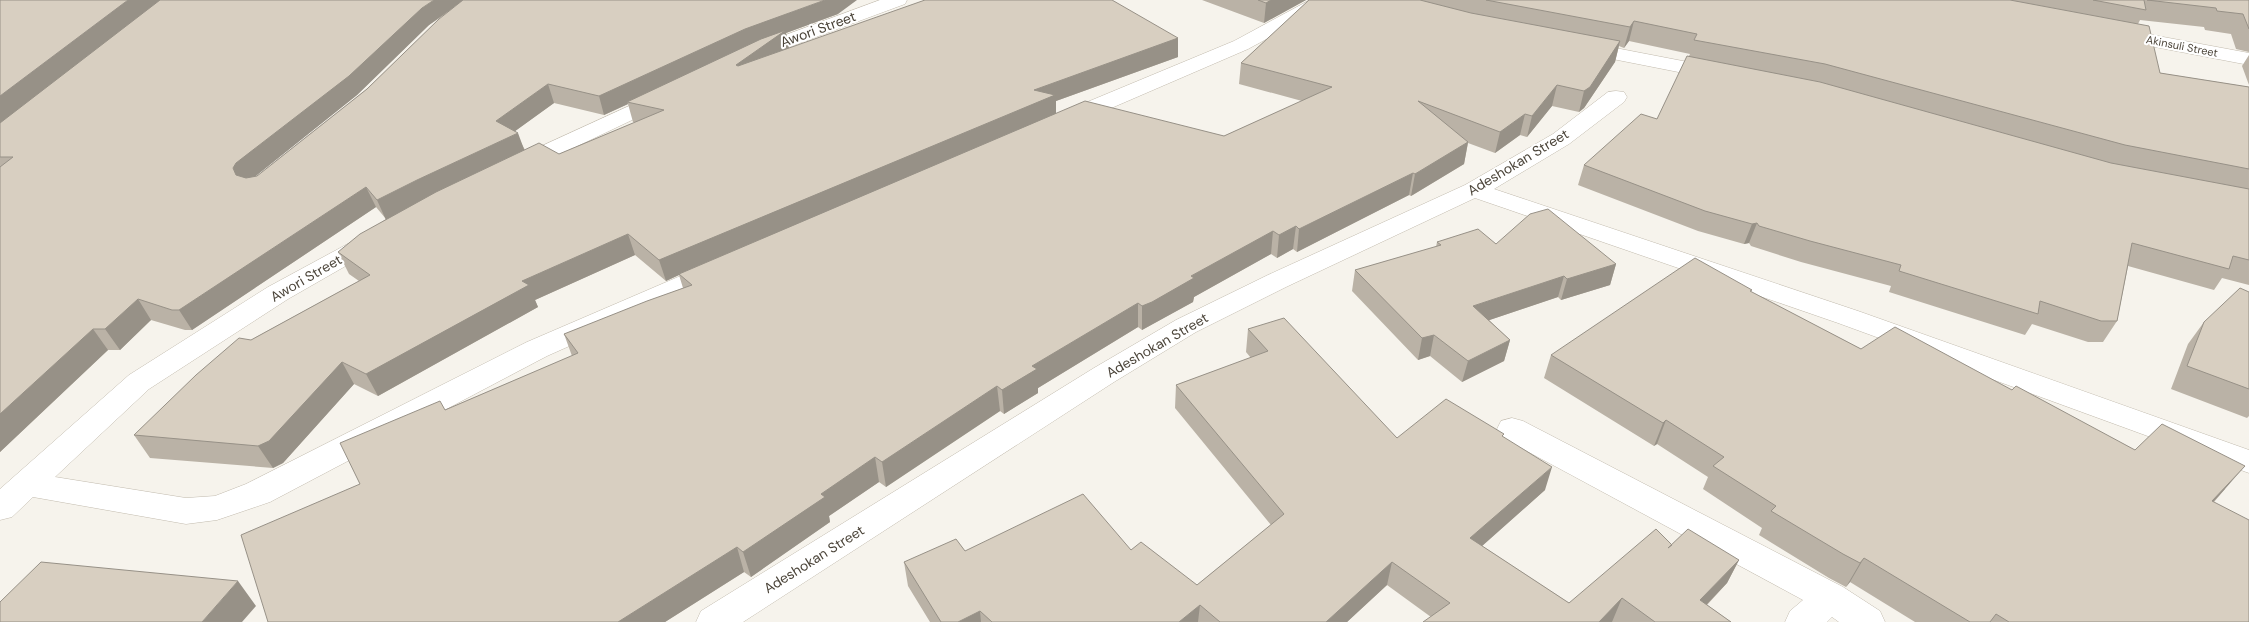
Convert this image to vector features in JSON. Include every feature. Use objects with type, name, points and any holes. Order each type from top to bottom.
[{"type":"street","name":"Awori Street","points":[[732,64],[757,52],[898,0]]},
{"type":"street","points":[[1039,131],[1240,45],[1324,0]]},
{"type":"street","name":"Akinsuli Street","points":[[2094,30],[2249,59]]},
{"type":"street","points":[[1556,42],[1739,78]]},
{"type":"street","points":[[493,178],[688,85]]},
{"type":"street","name":"Adeshokan Street","points":[[714,622],[1104,375],[1186,326],[1277,281],[1474,190],[1561,140],[1616,97]]},
{"type":"street","points":[[1474,190],[1848,317],[2249,462]]},
{"type":"street","name":"Awori Street","points":[[0,508],[139,382],[278,293],[391,230]]},
{"type":"street","points":[[25,484],[186,511],[217,508],[258,493],[537,349],[733,264]]},
{"type":"street","points":[[1512,429],[1830,597],[1867,622]]},
{"type":"street","points":[[1803,622],[1830,597]]},
{"type":"building","points":[[0,0],[128,0],[0,96]]},
{"type":"building","points":[[160,0],[434,0],[422,8],[349,76],[236,163],[233,168],[236,175],[246,178],[257,176],[367,89],[439,19],[463,0],[825,0],[745,29],[599,96],[548,84],[496,121],[518,133],[377,200],[366,187],[179,310],[172,310],[138,299],[105,329],[93,329],[0,414],[0,167],[13,157],[0,157],[0,123]]},
{"type":"building","points":[[925,0],[1112,0],[1178,38],[1034,90],[1055,95],[659,260],[628,234],[522,281],[529,285],[366,374],[342,362],[269,441],[258,446],[134,435],[196,375],[239,338],[251,340],[370,275],[338,252],[360,234],[436,192],[539,143],[559,154],[664,110],[627,102],[761,39],[786,30],[736,65],[738,66]]},
{"type":"building","points":[[1258,0],[1271,0],[1266,3]]},
{"type":"building","points":[[1309,0],[1420,0],[1471,13],[1620,41],[1590,87],[1584,91],[1557,85],[1532,116],[1525,114],[1500,132],[1418,101],[1468,142],[1415,174],[1413,173],[1299,229],[1296,226],[1279,235],[1273,231],[1191,276],[1194,278],[1152,302],[1142,306],[1138,303],[1032,366],[1037,369],[1002,390],[997,386],[882,462],[875,457],[821,494],[825,497],[743,552],[737,547],[618,622],[268,622],[241,535],[360,484],[340,443],[440,401],[445,410],[578,353],[564,334],[692,285],[679,274],[1085,101],[1224,136],[1332,87],[1241,63]]},
{"type":"building","points":[[1486,0],[2010,0],[2149,26],[2160,73],[2249,87],[2249,169],[2125,145],[1825,64],[1694,40],[1697,34],[1634,21],[1630,27]]},
{"type":"building","points":[[2093,0],[2144,0],[2146,10]]},
{"type":"building","points":[[2147,0],[2249,0],[2249,29],[2243,14],[2217,11],[2216,8]]},
{"type":"building","points":[[1687,56],[1820,82],[2111,163],[2249,189],[2249,260],[2233,256],[2229,269],[2132,243],[2117,321],[2101,321],[2040,301],[2038,314],[1899,271],[1901,265],[1810,241],[1759,226],[1757,223],[1752,224],[1705,211],[1584,165],[1641,114],[1657,119]]},
{"type":"building","points":[[1548,209],[1616,264],[1567,279],[1564,276],[1473,306],[1510,340],[1468,361],[1434,335],[1422,338],[1355,270],[1441,245],[1437,242],[1478,229],[1496,244],[1530,214]]},
{"type":"building","points":[[1695,258],[1752,290],[1750,291],[1861,349],[1895,327],[2012,390],[2016,386],[2135,450],[2162,424],[2245,466],[2212,501],[2249,520],[2249,622],[2009,622],[1996,614],[1990,622],[1970,622],[1864,558],[1860,563],[1771,511],[1776,506],[1713,466],[1724,457],[1666,420],[1663,423],[1551,355]]},
{"type":"building","points":[[2240,288],[2249,292],[2249,389],[2187,366],[2204,322]]},
{"type":"building","points":[[1284,318],[1397,438],[1446,399],[1504,434],[1502,436],[1552,467],[1470,538],[1569,603],[1656,529],[1672,545],[1688,529],[1739,560],[1700,600],[1731,622],[1655,622],[1622,598],[1599,622],[1423,622],[1450,603],[1392,562],[1326,622],[1220,622],[1200,605],[1179,622],[992,622],[980,611],[958,622],[941,622],[904,562],[956,539],[965,551],[1083,494],[1131,550],[1141,542],[1197,585],[1284,514],[1176,385],[1268,351],[1248,329]]},
{"type":"building","points":[[41,562],[238,581],[202,622],[0,622],[0,602]]}]
